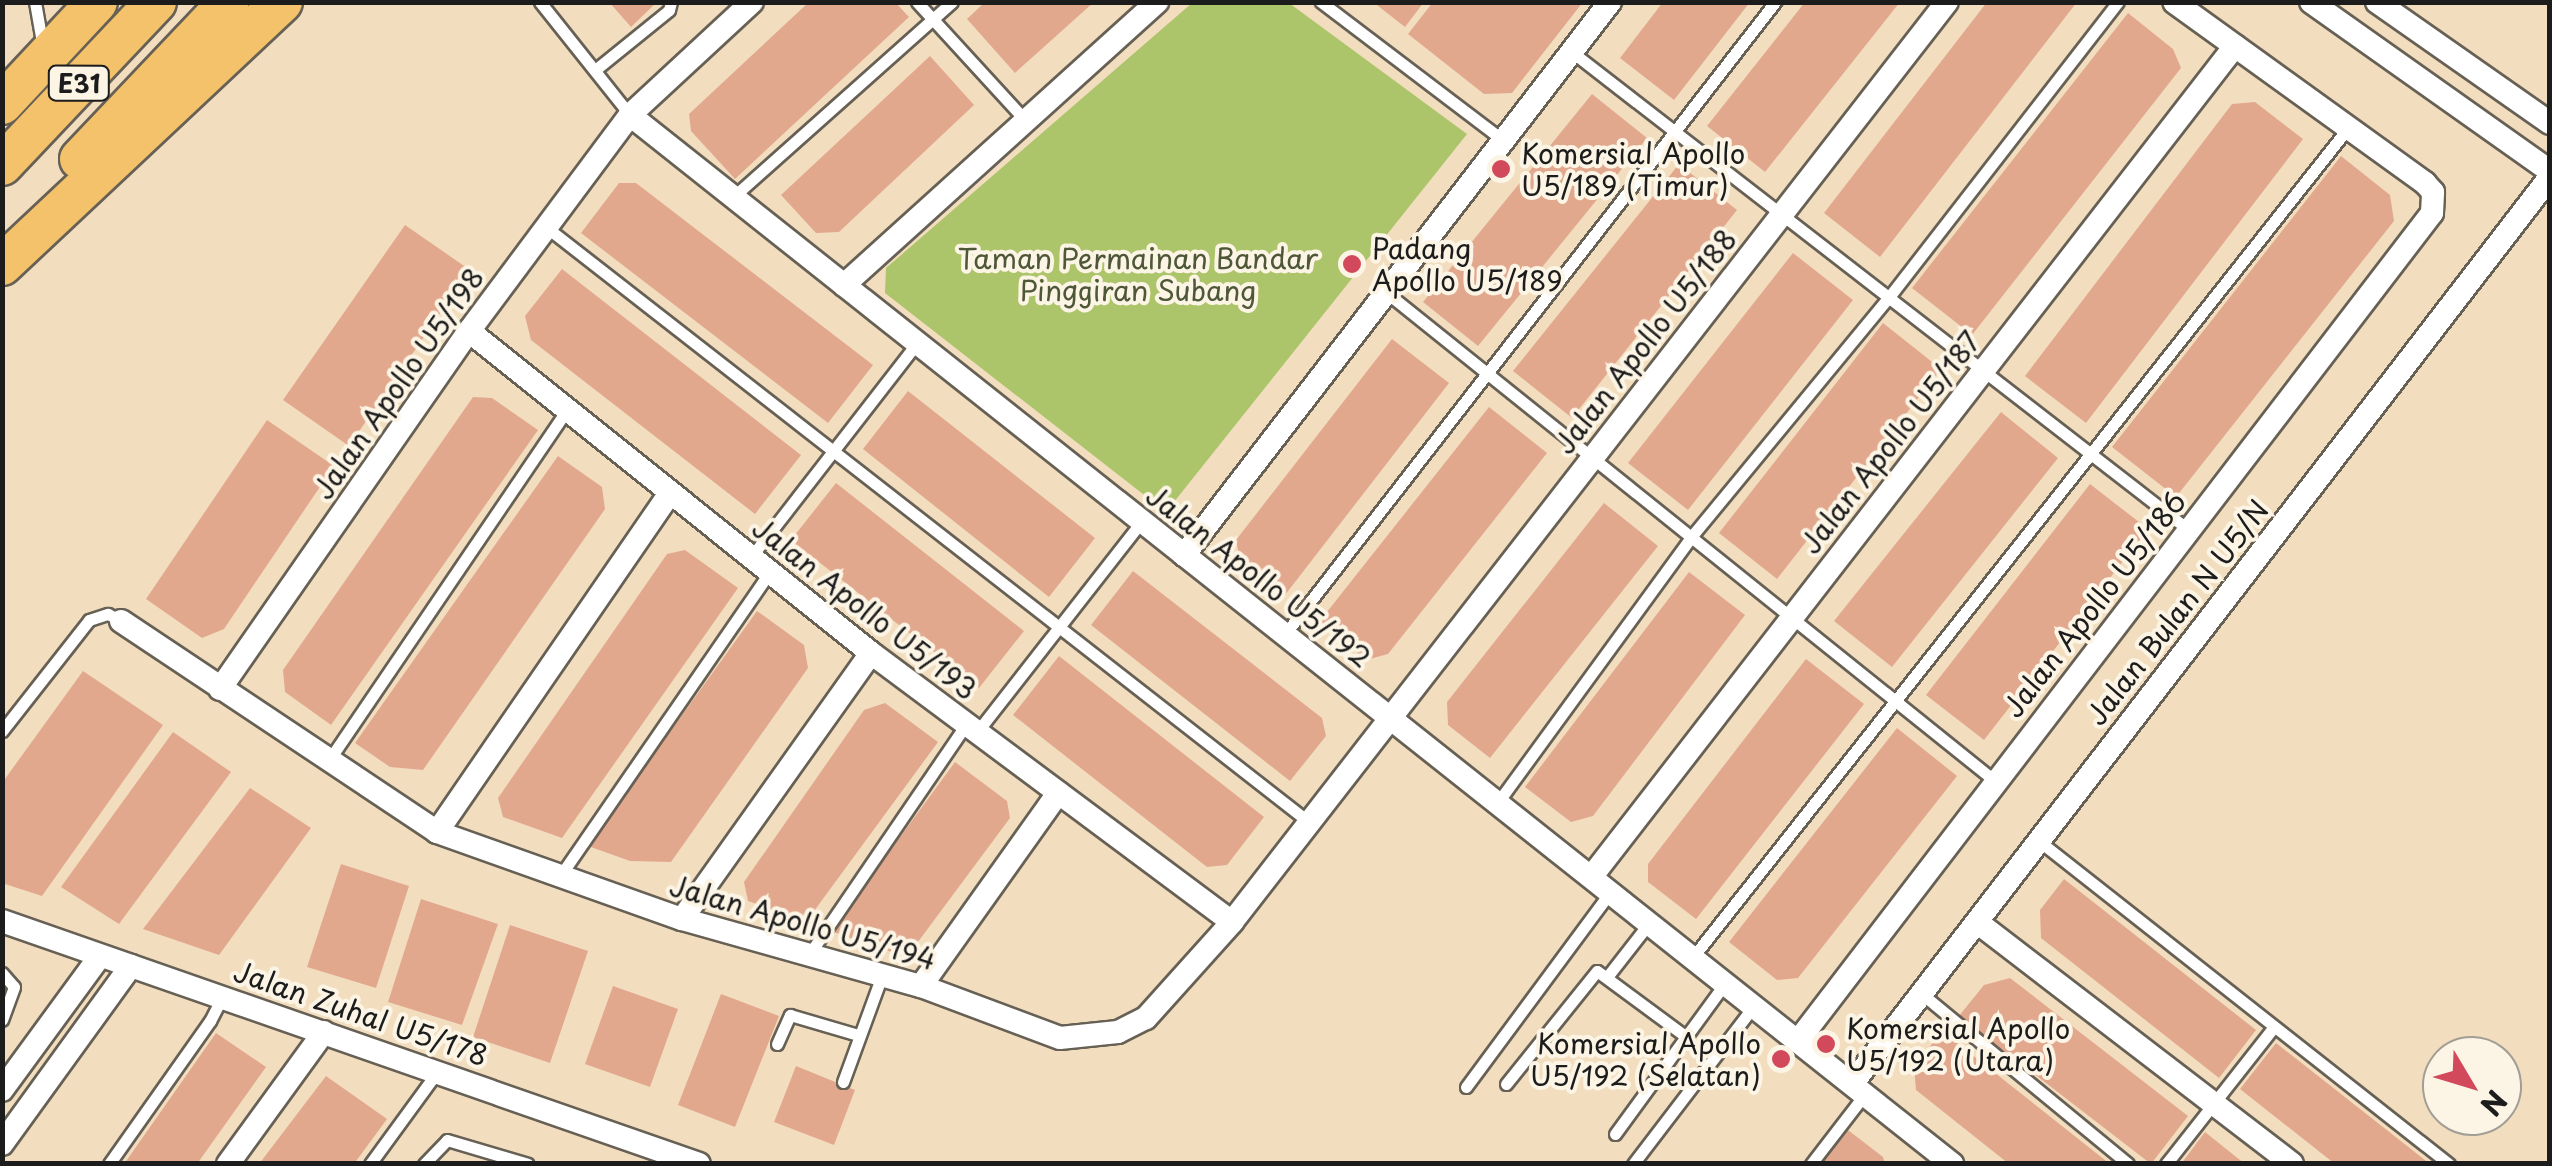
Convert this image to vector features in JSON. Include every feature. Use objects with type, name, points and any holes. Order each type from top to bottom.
[{"type":"highway","name":"E31","points":[[10,81],[97,2]]},
{"type":"highway","name":"E31","points":[[2,165],[156,2]]},
{"type":"highway","points":[[2,243],[229,2]]},
{"type":"highway","points":[[2,265],[282,2]]},
{"type":"street","name":"Jalan Apollo U5/198","points":[[220,689],[469,331],[630,115],[752,2]]},
{"type":"street","points":[[844,285],[1157,2]]},
{"type":"street","points":[[1184,555],[1610,2]]},
{"type":"street","name":"Jalan Apollo U5/188","points":[[1389,717],[1947,2]]},
{"type":"street","points":[[2174,2],[2348,128]]},
{"type":"street","points":[[2310,2],[2550,174]]},
{"type":"street","points":[[2377,2],[2550,123]]},
{"type":"street","name":"Jalan Apollo U5/187","points":[[1592,876],[2235,46]]},
{"type":"street","name":"Jalan Apollo U5/192","points":[[630,115],[1952,1163]]},
{"type":"street","name":"Jalan Apollo U5/186","points":[[1798,1041],[2423,228],[2434,202],[2433,192],[2348,128]]},
{"type":"street","name":"Jalan Bulan N U5/N","points":[[1858,1089],[1922,994],[2550,174]]},
{"type":"street","name":"Jalan Apollo U5/193","points":[[469,331],[669,495],[872,653],[1232,922]]},
{"type":"street","points":[[437,832],[669,495]]},
{"type":"street","name":"Jalan Apollo U5/194","points":[[121,621],[437,832],[682,920],[807,958],[921,986],[1060,1038],[1095,1038],[1146,1018],[1232,922],[1389,717]]},
{"type":"street","points":[[682,920],[872,653]]},
{"type":"street","points":[[921,986],[1058,794]]},
{"type":"street","name":"Jalan Zuhal U5/178","points":[[2,921],[699,1164]]},
{"type":"street","points":[[1977,922],[2292,1164]]},
{"type":"street","points":[[2,1090],[100,956]]},
{"type":"street","points":[[2,1144],[131,966]]},
{"type":"street","points":[[228,1164],[324,1032]]},
{"type":"lane","points":[[35,2],[44,52]]},
{"type":"lane","points":[[540,2],[630,115]]},
{"type":"lane","points":[[595,70],[669,10],[672,2]]},
{"type":"lane","points":[[917,2],[1026,121]]},
{"type":"lane","points":[[732,197],[952,2]]},
{"type":"lane","points":[[1320,2],[1504,140]]},
{"type":"lane","points":[[1285,634],[1776,2]]},
{"type":"lane","points":[[1498,802],[1691,537],[1890,297],[2118,2]]},
{"type":"lane","points":[[1572,52],[2190,530]]},
{"type":"lane","points":[[1692,957],[2348,128]]},
{"type":"lane","points":[[546,227],[1308,822]]},
{"type":"lane","points":[[1386,293],[1995,781]]},
{"type":"lane","points":[[750,558],[918,344]]},
{"type":"lane","points":[[329,760],[566,411]]},
{"type":"lane","points":[[807,958],[972,728],[1060,628],[1142,521]]},
{"type":"lane","points":[[560,876],[769,573]]},
{"type":"lane","points":[[2,731],[89,620],[108,614],[121,621]]},
{"type":"lane","points":[[2039,841],[2449,1164]]},
{"type":"lane","points":[[1466,1087],[1612,891]]},
{"type":"lane","points":[[1607,976],[1650,922]]},
{"type":"lane","points":[[2,973],[14,988],[2,1020]]},
{"type":"lane","points":[[1506,1084],[1592,974],[1607,976],[1688,1038]]},
{"type":"lane","points":[[843,1082],[881,978]]},
{"type":"lane","points":[[1615,1134],[1725,983]]},
{"type":"lane","points":[[1922,994],[2128,1164]]},
{"type":"lane","points":[[110,1164],[210,1021],[222,995]]},
{"type":"lane","points":[[1633,1164],[1754,1006]]},
{"type":"lane","points":[[778,1044],[790,1016],[858,1035]]},
{"type":"lane","points":[[2166,1164],[2274,1027]]},
{"type":"lane","points":[[370,1164],[437,1072]]},
{"type":"lane","points":[[1811,1164],[1858,1089]]},
{"type":"lane","points":[[424,1164],[447,1140],[528,1164]]},
{"type":"green space","name":"Taman Permainan Bandar Pinggiran Subang","points":[[1192,3],[1289,3],[1467,134],[1166,512],[885,293],[886,268]]},
{"type":"building","points":[[609,2],[657,2],[631,27]]},
{"type":"building","points":[[809,2],[895,2],[909,17],[735,179],[691,131],[689,114]]},
{"type":"building","points":[[985,2],[1094,2],[1015,73],[967,19]]},
{"type":"building","points":[[1373,2],[1424,2],[1405,27]]},
{"type":"building","points":[[1433,2],[1583,2],[1512,93],[1484,94],[1408,34]]},
{"type":"building","points":[[1663,2],[1750,2],[1674,100],[1620,58]]},
{"type":"building","points":[[1805,2],[1900,2],[1765,172],[1707,126]]},
{"type":"building","points":[[1987,2],[2077,2],[1880,257],[1824,213]]},
{"type":"building","points":[[2128,13],[2173,49],[2181,68],[1972,335],[1912,288]]},
{"type":"building","points":[[930,56],[974,105],[839,232],[816,233],[781,195]]},
{"type":"building","points":[[1592,94],[1647,138],[1478,346],[1423,302]]},
{"type":"building","points":[[2255,102],[2303,139],[2086,423],[2025,376],[2232,104]]},
{"type":"building","points":[[2341,156],[2390,195],[2394,221],[2176,497],[2112,447]]},
{"type":"building","points":[[1679,164],[1737,210],[1572,418],[1513,371]]},
{"type":"building","points":[[619,183],[636,183],[873,365],[828,423],[581,233]]},
{"type":"building","points":[[405,225],[470,270],[349,446],[283,400]]},
{"type":"building","points":[[1793,253],[1853,300],[1688,510],[1628,463]]},
{"type":"building","points":[[562,269],[801,455],[755,514],[531,340],[525,316]]},
{"type":"building","points":[[1883,323],[1941,369],[1777,579],[1719,533]]},
{"type":"building","points":[[1392,339],[1449,383],[1285,595],[1240,560],[1236,540]]},
{"type":"building","points":[[908,391],[1095,538],[1049,597],[863,449]]},
{"type":"building","points":[[473,397],[492,398],[538,430],[331,725],[285,692],[283,670]]},
{"type":"building","points":[[1489,407],[1547,453],[1388,654],[1366,660],[1319,622]]},
{"type":"building","points":[[2001,412],[2058,458],[1892,667],[1834,621]]},
{"type":"building","points":[[267,420],[334,466],[224,629],[202,638],[146,599]]},
{"type":"building","points":[[558,456],[602,487],[605,509],[423,770],[390,767],[355,743]]},
{"type":"building","points":[[836,483],[1024,631],[979,688],[791,540]]},
{"type":"building","points":[[2090,484],[2148,529],[1984,740],[1926,695]]},
{"type":"building","points":[[1604,503],[1658,546],[1490,758],[1448,725],[1447,702]]},
{"type":"building","points":[[685,550],[738,588],[562,838],[503,817],[498,798],[667,554]]},
{"type":"building","points":[[1133,571],[1322,718],[1326,736],[1290,781],[1091,625]]},
{"type":"building","points":[[1689,572],[1745,615],[1593,816],[1571,822],[1525,787]]},
{"type":"building","points":[[757,611],[804,645],[808,668],[671,862],[630,861],[588,846]]},
{"type":"building","points":[[1059,656],[1264,817],[1227,865],[1207,867],[1013,715]]},
{"type":"building","points":[[1806,659],[1864,704],[1696,919],[1648,882],[1648,864]]},
{"type":"building","points":[[83,671],[163,725],[42,896],[2,883],[2,783]]},
{"type":"building","points":[[885,703],[938,742],[806,922],[748,901],[744,882],[864,710]]},
{"type":"building","points":[[1897,728],[1957,776],[1798,978],[1777,980],[1729,942]]},
{"type":"building","points":[[173,732],[231,772],[119,924],[61,887]]},
{"type":"building","points":[[955,762],[1007,801],[1010,818],[912,950],[897,954],[831,931]]},
{"type":"building","points":[[250,788],[311,828],[219,955],[143,929]]},
{"type":"building","points":[[341,864],[409,886],[376,988],[307,967]]},
{"type":"building","points":[[2064,879],[2256,1030],[2219,1078],[2041,938],[2040,910]]},
{"type":"building","points":[[421,899],[498,924],[462,1025],[388,1002]]},
{"type":"building","points":[[510,925],[588,951],[550,1063],[473,1037]]},
{"type":"building","points":[[2010,978],[2188,1116],[2151,1164],[1959,1016],[1984,985]]},
{"type":"building","points":[[613,986],[678,1009],[650,1087],[585,1064]]},
{"type":"building","points":[[721,994],[779,1016],[735,1127],[678,1105]]},
{"type":"building","points":[[1942,1031],[2110,1164],[2009,1164],[1916,1090],[1914,1067]]},
{"type":"building","points":[[216,1033],[266,1067],[197,1164],[124,1164]]},
{"type":"building","points":[[2276,1043],[2430,1164],[2335,1164],[2240,1089]]},
{"type":"building","points":[[796,1066],[855,1090],[834,1145],[774,1122]]},
{"type":"building","points":[[326,1076],[387,1119],[354,1164],[259,1164]]},
{"type":"building","points":[[1848,1130],[1883,1157],[1885,1164],[1822,1164]]},
{"type":"building","points":[[2205,1132],[2245,1164],[2181,1164]]},
{"type":"place","name":"Komersial Apollo U5/189 (Timur)","points":[[1501,169]]},
{"type":"place","name":"Padang Apollo U5/189","points":[[1352,264]]},
{"type":"place","name":"Komersial Apollo U5/192 (Utara)","points":[[1826,1044]]},
{"type":"place","name":"Komersial Apollo U5/192 (Selatan)","points":[[1781,1059]]}]
